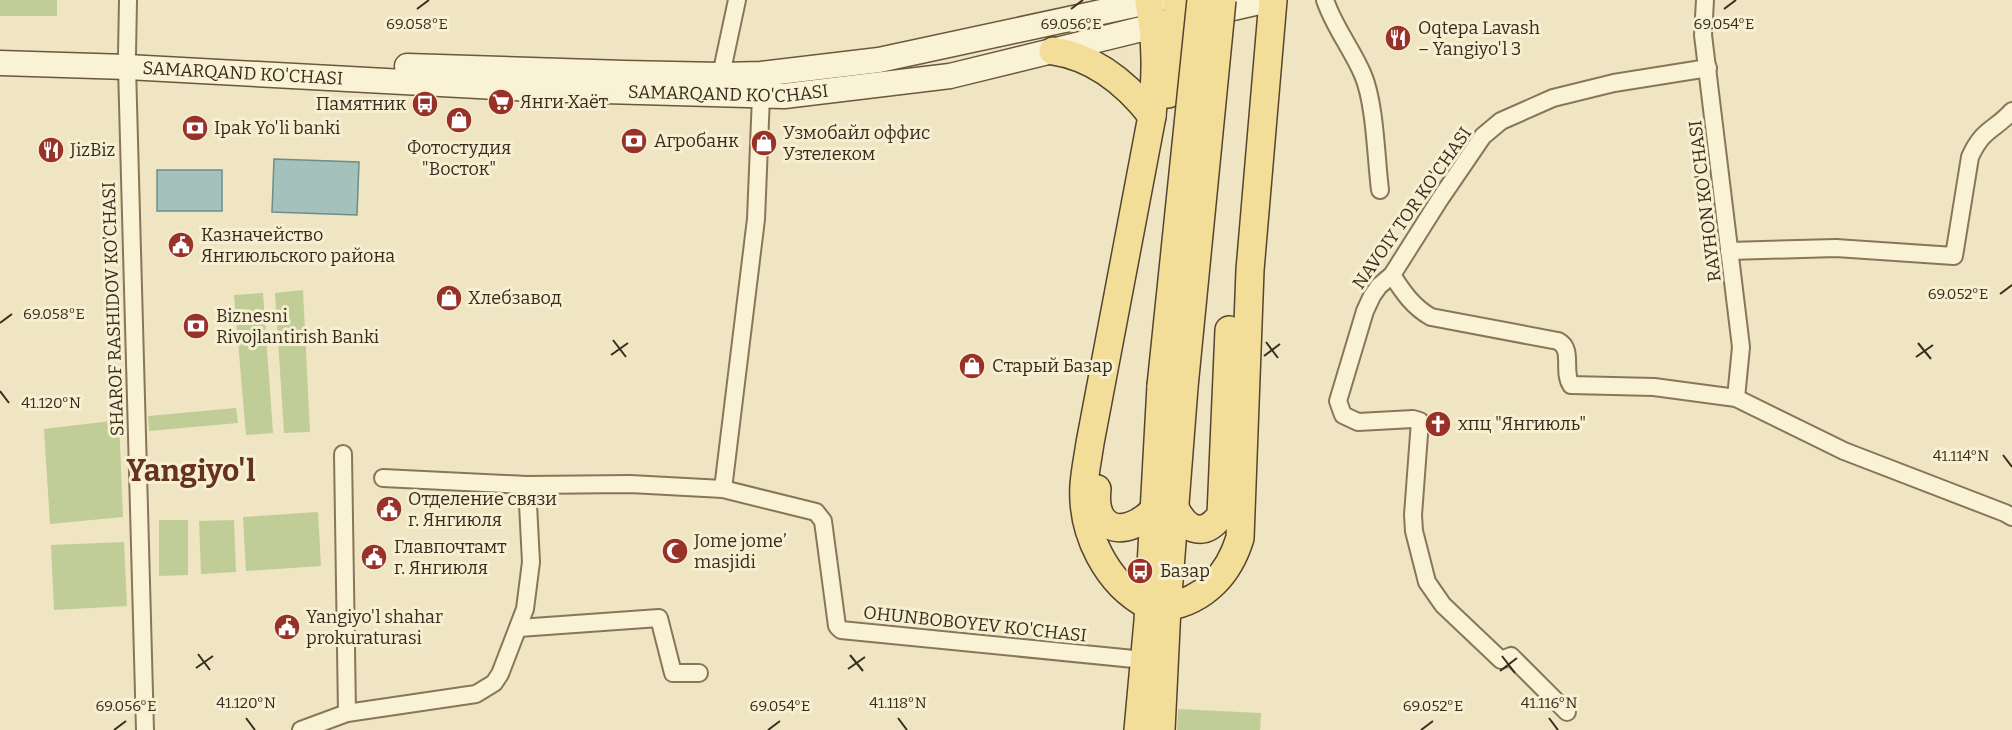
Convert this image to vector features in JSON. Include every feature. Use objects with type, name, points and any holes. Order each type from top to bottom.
[{"type":"main road","points":[[1161,730],[1158,607],[1201,0]]},
{"type":"main road","points":[[1172,386],[1222,0]]},
{"type":"main road","name":"SAMARQAND KO'CHASI","points":[[0,63],[127,61],[721,75],[761,74],[879,60],[1163,9],[1263,1]]},
{"type":"main road","points":[[1165,510],[1187,525],[1201,530],[1214,525],[1221,515],[1231,291],[1256,28],[1263,1]]},
{"type":"main road","points":[[1163,9],[1152,116],[1084,485],[1089,528],[1100,556],[1128,593],[1158,607],[1194,599],[1209,588],[1227,567],[1240,538],[1263,1]]},
{"type":"main road","name":"SAMARQAND KO'CHASI","points":[[0,51],[545,90],[784,96],[950,76],[1053,51],[1163,9]]},
{"type":"main road","points":[[1163,9],[1177,45],[1145,246],[1114,388],[1096,507],[1104,521],[1116,527],[1132,526],[1165,510]]},
{"type":"main road","points":[[1053,51],[1072,54],[1117,79],[1137,97],[1152,116]]},
{"type":"main road","points":[[1138,730],[1144,660],[1158,607]]},
{"type":"street","name":"SHAROF RASHIDOV KO’CHASI","points":[[128,0],[127,61],[146,730]]},
{"type":"street","points":[[721,75],[737,0]]},
{"type":"street","points":[[1325,0],[1332,20],[1363,75],[1369,98],[1380,190]]},
{"type":"street","name":"RAYHON KO'CHASI","points":[[1706,0],[1703,35],[1741,346],[1736,399]]},
{"type":"street","name":"NAVOIY TOR KO'CHASI","points":[[1567,712],[1511,656],[1501,660],[1443,605],[1427,582],[1414,531],[1413,515],[1420,422],[1413,419],[1358,422],[1343,415],[1338,401],[1368,303],[1379,286],[1392,275],[1483,136],[1501,122],[1553,98],[1614,83],[1708,68]]},
{"type":"street","points":[[723,489],[756,219],[761,96]]},
{"type":"street","points":[[1729,251],[1836,248],[1954,256],[1971,157],[1976,143],[2012,111]]},
{"type":"street","points":[[1392,275],[1408,300],[1431,317],[1564,344],[1567,378],[1571,385],[1654,387],[1736,399],[1844,451],[2012,517]]},
{"type":"street","points":[[343,454],[347,713]]},
{"type":"street","name":"OHUNBOBOYEV KO'CHASI","points":[[383,478],[527,485],[630,484],[723,489],[816,512],[820,516],[823,520],[837,626],[841,630],[1144,660]]},
{"type":"street","points":[[301,730],[347,713],[476,693],[484,691],[494,683],[500,674],[525,609],[531,562],[527,485]]},
{"type":"street","points":[[519,628],[659,618],[673,673],[699,673]]},
{"type":"green space","points":[[0,0],[57,0],[57,16],[0,16]]},
{"type":"green space","points":[[303,290],[310,432],[284,433],[275,293]]},
{"type":"green space","points":[[263,293],[273,433],[246,435],[234,295]]},
{"type":"green space","points":[[236,408],[238,423],[149,431],[148,416]]},
{"type":"green space","points":[[119,420],[123,517],[50,524],[44,429]]},
{"type":"green space","points":[[318,512],[321,566],[246,571],[243,517]]},
{"type":"green space","points":[[159,520],[188,520],[188,575],[159,576]]},
{"type":"green space","points":[[234,520],[236,572],[201,574],[199,521]]},
{"type":"green space","points":[[124,542],[127,606],[54,610],[51,545]]},
{"type":"green space","points":[[1178,709],[1261,713],[1260,730],[1177,730]]},
{"type":"water","points":[[274,159],[359,162],[357,215],[272,212]]},
{"type":"water","points":[[157,170],[222,170],[222,211],[157,211]]},
{"type":"place","name":"Oqtepa Lavash – Yangiyo'l 3","points":[[1398,38]]},
{"type":"place","name":"Янги Хаёт","points":[[501,102]]},
{"type":"place","name":"Памятник","points":[[425,104]]},
{"type":"place","name":"Фотостудия \"Восток\"","points":[[459,120]]},
{"type":"place","name":"Ipak Yo'li banki","points":[[195,128]]},
{"type":"place","name":"Агробанк","points":[[634,141]]},
{"type":"place","name":"Узмобайл оффис Узтелеком","points":[[764,143]]},
{"type":"place","name":"JizBiz","points":[[51,150]]},
{"type":"place","name":"Казначейство Янгиюльского района","points":[[181,245]]},
{"type":"place","name":"Хлебзавод","points":[[449,298]]},
{"type":"place","name":"Biznesni Rivojlantirish Banki","points":[[196,326]]},
{"type":"place","name":"Cтарый Базар","points":[[972,366]]},
{"type":"place","name":"хпц \"Янгиюль\"","points":[[1438,424]]},
{"type":"place","name":"Отделение связи г. Янгиюля","points":[[389,509]]},
{"type":"place","name":"Jome jome’ masjidi","points":[[675,551]]},
{"type":"place","name":"Главпочтамт г. Янгиюля","points":[[374,557]]},
{"type":"place","name":"Базар","points":[[1140,571]]},
{"type":"place","name":"Yangiyo'l shahar prokuraturasi","points":[[287,627]]},
{"type":"district","name":"Yangiyo'l","points":[[191,471]]}]
